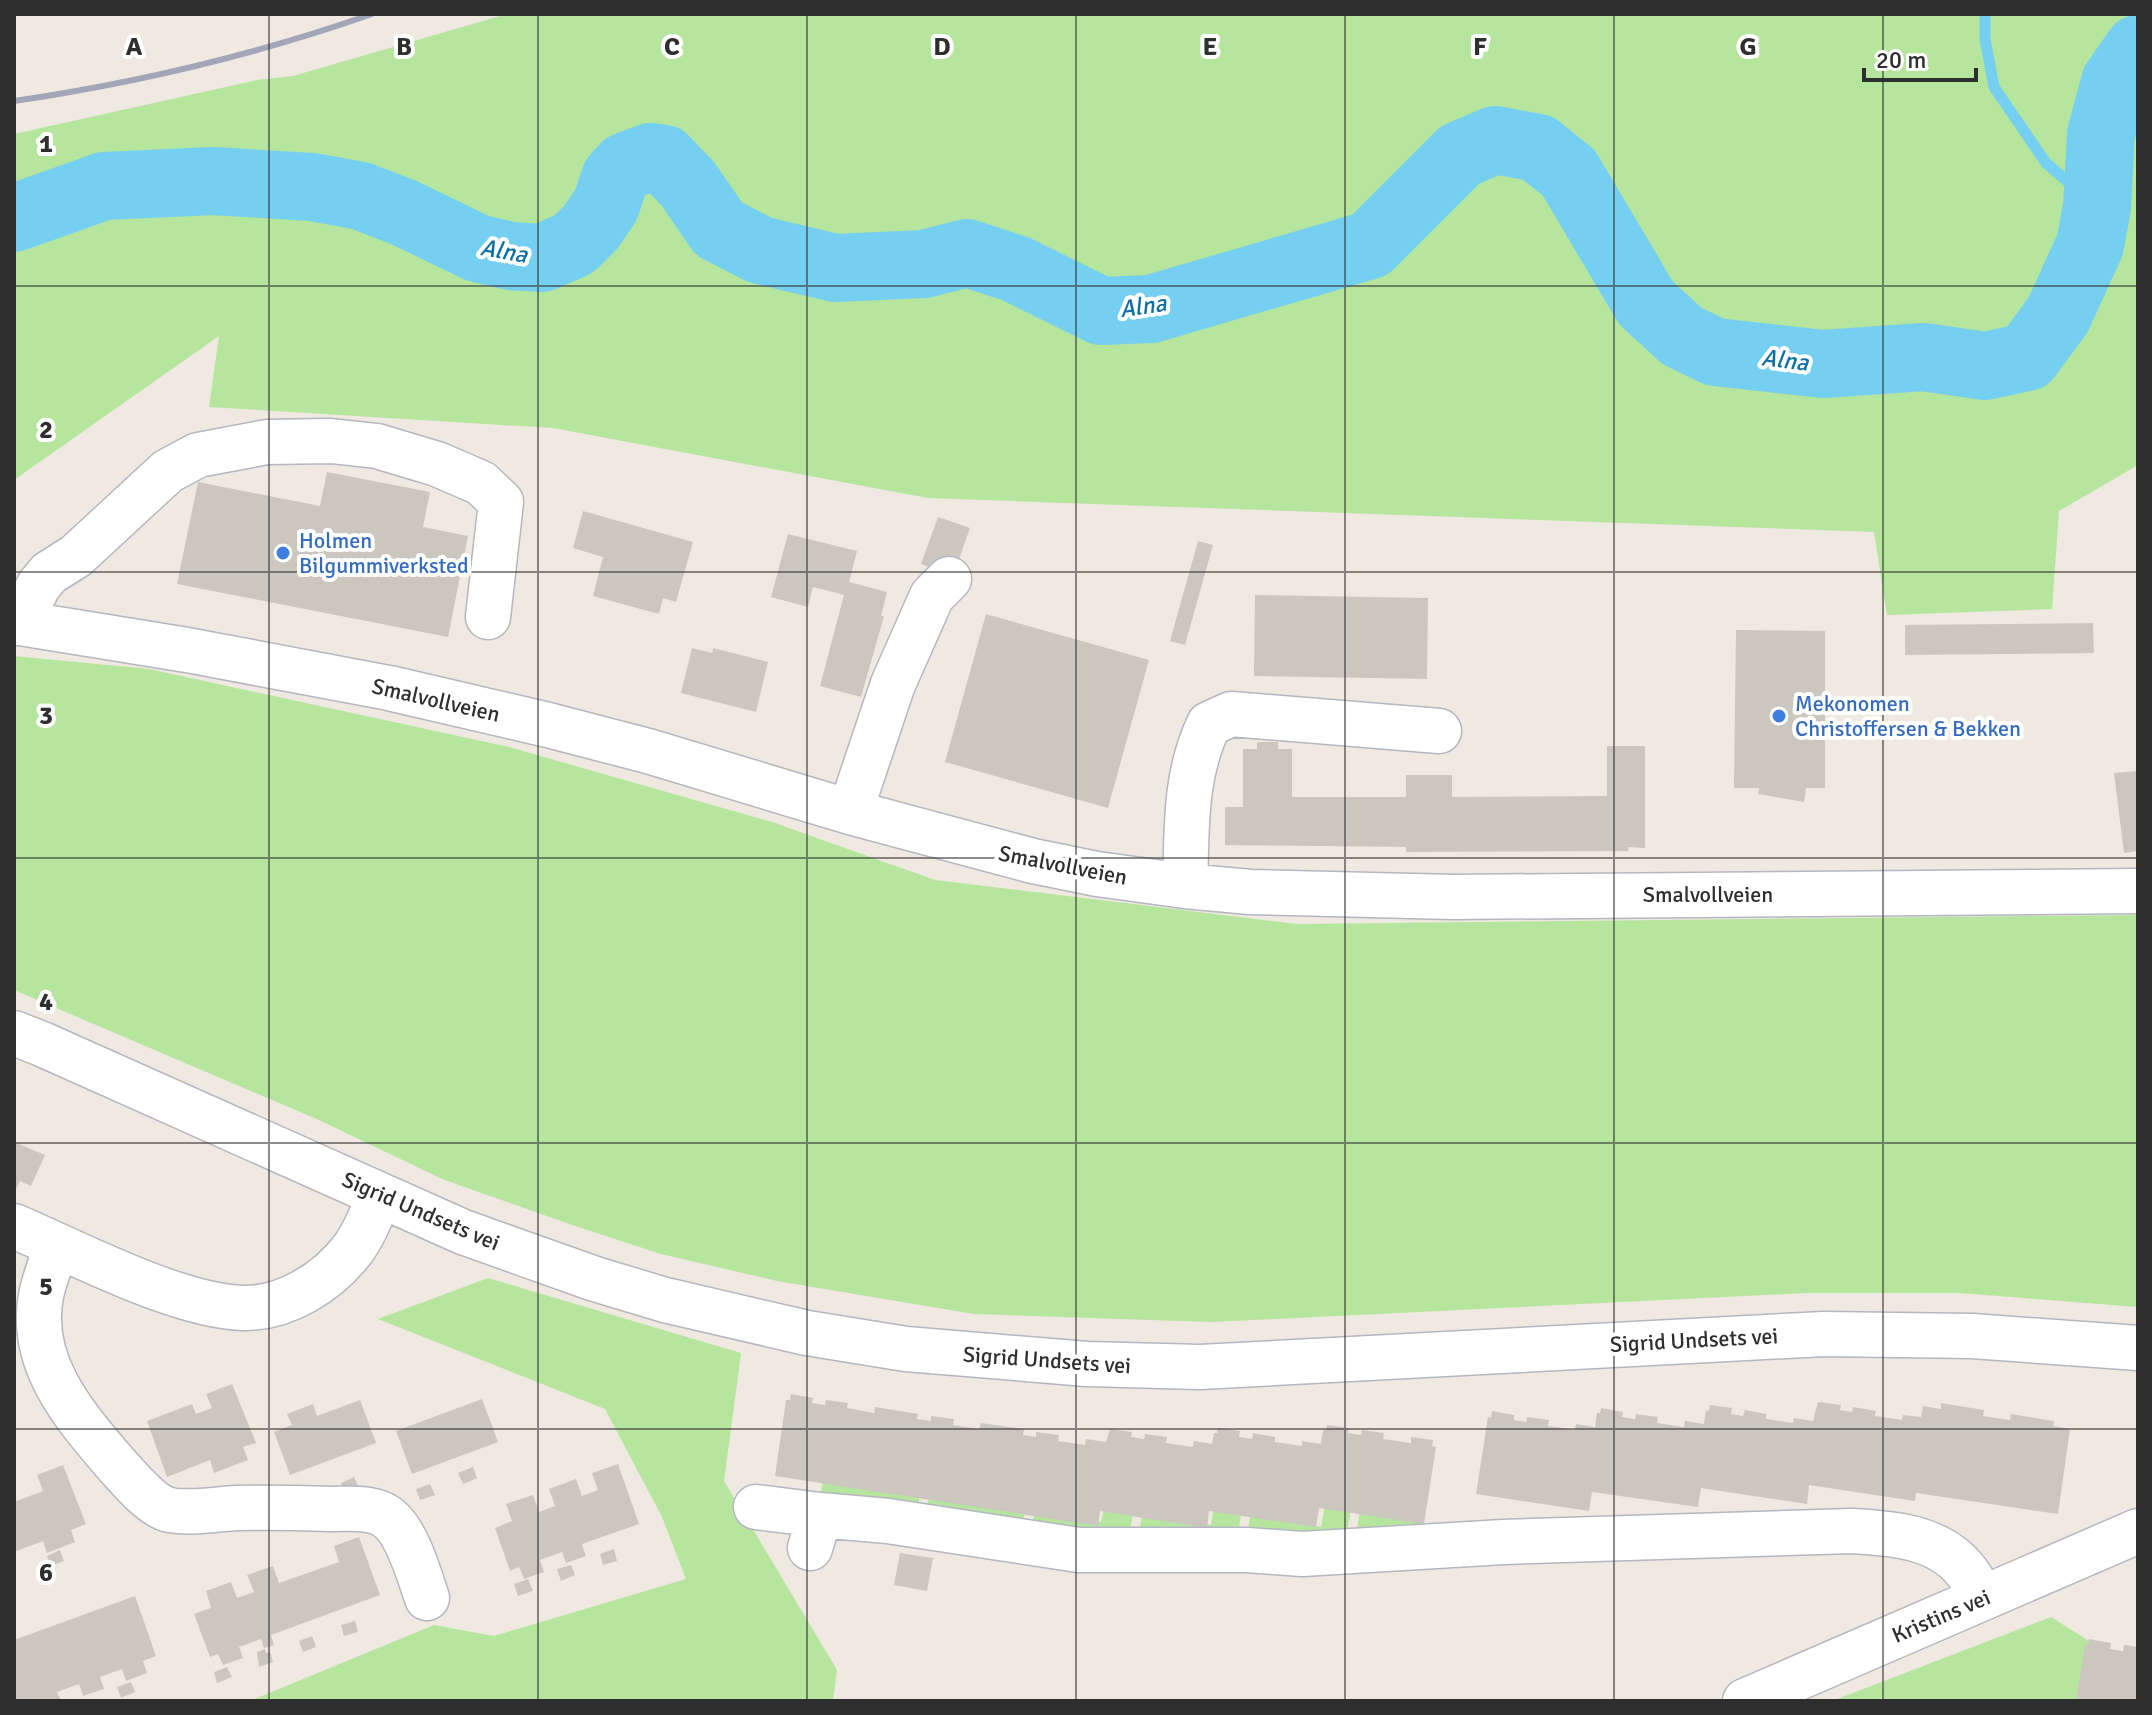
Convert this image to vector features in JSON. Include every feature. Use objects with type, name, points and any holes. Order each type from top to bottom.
[{"type":"street","points":[[17,622],[49,573],[76,556],[168,471],[198,455],[222,449],[280,442],[331,441],[377,446],[437,464],[481,483],[501,502],[488,617]]},
{"type":"street","points":[[850,812],[893,684],[932,596],[949,579]]},
{"type":"street","name":"Smalvollveien","points":[[17,622],[389,688],[648,751],[850,812],[1033,861],[1097,874],[1185,886],[1250,892],[1453,897],[2138,891]]},
{"type":"street","points":[[1185,886],[1189,788],[1196,751],[1209,724],[1231,714],[1439,731]]},
{"type":"street","name":"Sigrid Undsets vei","points":[[14,1033],[463,1232],[595,1279],[665,1300],[807,1333],[906,1349],[1087,1364],[1200,1367],[1823,1334],[1972,1336],[2138,1348]]},
{"type":"street","points":[[14,1226],[166,1291],[243,1308],[271,1305],[319,1283],[337,1267],[360,1238],[380,1195]]},
{"type":"street","points":[[57,1245],[42,1293],[39,1318],[40,1342],[49,1371],[79,1421],[154,1502],[167,1510],[262,1507],[366,1509],[385,1515],[403,1538],[416,1564],[427,1598]]},
{"type":"street","points":[[756,1507],[815,1532],[888,1521],[1079,1550],[1119,1551],[1247,1550],[1302,1554],[1692,1535],[1851,1531],[1898,1534],[1938,1548],[1966,1569],[1982,1598]]},
{"type":"street","name":"Kristins vei","points":[[1750,1700],[2138,1531]]},
{"type":"green space","points":[[507,14],[2138,14],[2138,465],[2059,511],[2052,609],[1887,615],[1874,532],[928,498],[553,428],[209,407],[219,336],[14,480],[14,134],[257,80],[293,76]]},
{"type":"green space","points":[[14,656],[149,669],[509,747],[772,822],[935,880],[1297,924],[2138,915],[2138,1307],[1959,1293],[1807,1293],[1212,1322],[974,1314],[777,1281],[661,1254],[442,1179],[319,1120],[14,990]]},
{"type":"green space","points":[[488,1278],[741,1353],[724,1481],[837,1670],[833,1701],[250,1701],[434,1625],[494,1636],[686,1579],[662,1517],[605,1409],[378,1319]]},
{"type":"green space","points":[[823,1480],[920,1495],[917,1512],[820,1497]]},
{"type":"green space","points":[[929,1496],[1025,1511],[1022,1526],[926,1513]]},
{"type":"green space","points":[[1325,1505],[1351,1509],[1346,1538],[1247,1537],[1250,1516],[1321,1527]]},
{"type":"green space","points":[[1104,1510],[1133,1514],[1129,1536],[1032,1527],[1035,1512],[1101,1522]]},
{"type":"green space","points":[[1360,1510],[1422,1522],[1420,1537],[1356,1536]]},
{"type":"green space","points":[[1213,1511],[1241,1515],[1237,1539],[1138,1537],[1142,1516],[1211,1525]]},
{"type":"green space","points":[[2051,1617],[2138,1672],[2138,1701],[1832,1701]]},
{"type":"building","points":[[327,472],[430,492],[423,527],[468,536],[448,637],[177,584],[198,482],[320,506]]},
{"type":"building","points":[[583,511],[693,542],[676,602],[663,598],[659,614],[593,596],[603,557],[573,548]]},
{"type":"building","points":[[938,517],[970,528],[953,576],[921,564]]},
{"type":"building","points":[[788,534],[857,551],[849,582],[887,592],[881,616],[884,616],[861,697],[820,686],[844,595],[813,587],[808,607],[771,597]]},
{"type":"building","points":[[1198,541],[1213,545],[1185,645],[1170,641]]},
{"type":"building","points":[[1255,595],[1428,598],[1427,679],[1254,676]]},
{"type":"building","points":[[986,614],[1149,660],[1108,808],[945,762]]},
{"type":"building","points":[[2093,623],[2094,653],[1905,655],[1905,625]]},
{"type":"building","points":[[1736,630],[1825,631],[1825,788],[1806,788],[1804,802],[1758,794],[1759,788],[1734,788]]},
{"type":"building","points":[[692,648],[712,653],[713,648],[768,662],[756,712],[681,693]]},
{"type":"building","points":[[1257,742],[1278,742],[1278,749],[1292,749],[1292,797],[1406,797],[1406,775],[1452,775],[1452,797],[1607,796],[1607,746],[1645,746],[1645,848],[1629,847],[1628,851],[1406,852],[1406,847],[1225,845],[1225,807],[1243,807],[1243,749],[1257,749]]},
{"type":"building","points":[[2138,771],[2138,851],[2124,853],[2114,773]]},
{"type":"building","points":[[14,1142],[45,1155],[31,1186],[20,1181],[14,1188]]},
{"type":"building","points":[[232,1384],[256,1443],[243,1447],[248,1460],[214,1473],[210,1460],[167,1477],[147,1421],[192,1404],[196,1414],[212,1408],[206,1394]]},
{"type":"building","points":[[791,1394],[813,1398],[812,1403],[825,1405],[826,1400],[848,1403],[847,1408],[874,1413],[875,1407],[918,1414],[917,1419],[931,1421],[931,1416],[954,1419],[953,1425],[979,1429],[981,1423],[1024,1429],[1023,1435],[1036,1437],[1036,1432],[1059,1435],[1058,1441],[1085,1445],[1086,1439],[1106,1442],[1110,1429],[1132,1432],[1131,1437],[1144,1439],[1145,1434],[1167,1437],[1166,1443],[1193,1447],[1194,1441],[1212,1444],[1218,1428],[1240,1431],[1239,1437],[1252,1439],[1253,1433],[1275,1437],[1275,1442],[1302,1446],[1302,1441],[1321,1444],[1327,1425],[1349,1428],[1348,1433],[1361,1435],[1362,1430],[1384,1433],[1383,1439],[1411,1443],[1411,1437],[1433,1440],[1432,1446],[1436,1447],[1424,1524],[1319,1508],[1316,1527],[1209,1511],[1207,1528],[1100,1511],[1098,1526],[775,1476],[786,1400],[790,1400]]},
{"type":"building","points":[[482,1399],[498,1442],[412,1474],[396,1431]]},
{"type":"building","points":[[360,1400],[376,1443],[290,1475],[274,1432],[292,1425],[287,1414],[313,1404],[317,1416]]},
{"type":"building","points":[[1818,1402],[1841,1405],[1840,1410],[1852,1412],[1853,1407],[1876,1411],[1875,1416],[1902,1420],[1903,1415],[1921,1417],[1923,1406],[1941,1409],[1941,1403],[1984,1410],[1983,1416],[2010,1420],[2011,1414],[2054,1421],[2053,1426],[2070,1429],[2058,1514],[1916,1493],[1915,1501],[1809,1485],[1807,1504],[1701,1488],[1698,1507],[1592,1492],[1589,1511],[1476,1494],[1488,1417],[1491,1418],[1492,1411],[1514,1415],[1514,1420],[1526,1422],[1527,1417],[1549,1420],[1548,1426],[1575,1430],[1576,1424],[1595,1427],[1601,1408],[1623,1412],[1622,1417],[1635,1419],[1636,1414],[1658,1417],[1657,1423],[1684,1427],[1685,1421],[1704,1424],[1710,1405],[1732,1408],[1731,1414],[1743,1416],[1745,1410],[1766,1414],[1766,1419],[1793,1423],[1794,1418],[1813,1421]]},
{"type":"building","points":[[618,1464],[639,1524],[582,1544],[586,1556],[566,1563],[562,1552],[540,1560],[544,1572],[524,1579],[519,1567],[510,1571],[495,1528],[512,1521],[506,1504],[533,1495],[539,1512],[555,1506],[549,1489],[576,1479],[582,1496],[598,1490],[592,1473]]},
{"type":"building","points":[[63,1465],[86,1524],[71,1530],[75,1542],[47,1553],[43,1541],[14,1552],[14,1502],[43,1491],[37,1475]]},
{"type":"building","points":[[473,1467],[477,1478],[463,1484],[458,1473]]},
{"type":"building","points":[[354,1477],[359,1488],[345,1493],[341,1483]]},
{"type":"building","points":[[430,1484],[435,1495],[420,1500],[416,1489]]},
{"type":"building","points":[[359,1537],[380,1595],[271,1635],[274,1645],[264,1648],[261,1639],[239,1647],[243,1658],[223,1665],[218,1654],[210,1657],[194,1614],[211,1608],[206,1591],[231,1582],[237,1598],[254,1592],[247,1575],[273,1566],[279,1583],[339,1562],[334,1546]]},
{"type":"building","points":[[614,1549],[617,1561],[603,1565],[600,1554]]},
{"type":"building","points":[[60,1550],[64,1561],[51,1566],[47,1556]]},
{"type":"building","points":[[900,1553],[933,1558],[927,1591],[894,1585]]},
{"type":"building","points":[[571,1565],[575,1575],[561,1581],[557,1569]]},
{"type":"building","points":[[528,1579],[533,1591],[518,1596],[514,1584]]},
{"type":"building","points":[[135,1596],[156,1656],[143,1661],[147,1673],[126,1681],[122,1669],[100,1677],[104,1689],[83,1696],[79,1684],[57,1692],[61,1701],[14,1701],[14,1640]]},
{"type":"building","points":[[355,1621],[358,1632],[344,1636],[341,1625]]},
{"type":"building","points":[[312,1636],[316,1647],[303,1652],[299,1641]]},
{"type":"building","points":[[2089,1639],[2111,1643],[2110,1649],[2123,1651],[2124,1645],[2138,1647],[2138,1701],[2076,1701],[2085,1645],[2088,1645]]},
{"type":"building","points":[[265,1649],[266,1653],[270,1652],[273,1662],[259,1667],[257,1652]]},
{"type":"building","points":[[227,1667],[232,1677],[217,1683],[214,1672]]},
{"type":"building","points":[[131,1682],[135,1692],[121,1698],[117,1687]]},
{"type":"waterway","name":"Alna","points":[[1985,14],[1985,39],[1994,87],[2046,163],[2097,207]]},
{"type":"waterway","name":"Alna","points":[[14,218],[104,186],[213,181],[312,187],[361,196],[405,213],[477,248],[510,256],[542,258],[574,244],[606,205],[615,178],[626,166],[650,157],[664,159],[688,184],[719,229],[760,250],[835,268],[924,264],[967,253],[1016,269],[1101,311],[1151,309],[1370,245],[1460,155],[1495,140],[1538,148],[1569,173],[1646,303],[1682,336],[1715,352],[1823,364],[1923,357],[1985,366],[2027,357],[2058,315],[2090,245],[2097,207],[2101,134],[2115,82],[2138,49]]},
{"type":"railway","points":[[14,101],[105,86],[195,66],[372,14]]},
{"type":"place","name":"Holmen Bilgummiverksted","points":[[283,553]]},
{"type":"place","name":"Mekonomen Christoffersen & Bekken","points":[[1779,716]]}]
